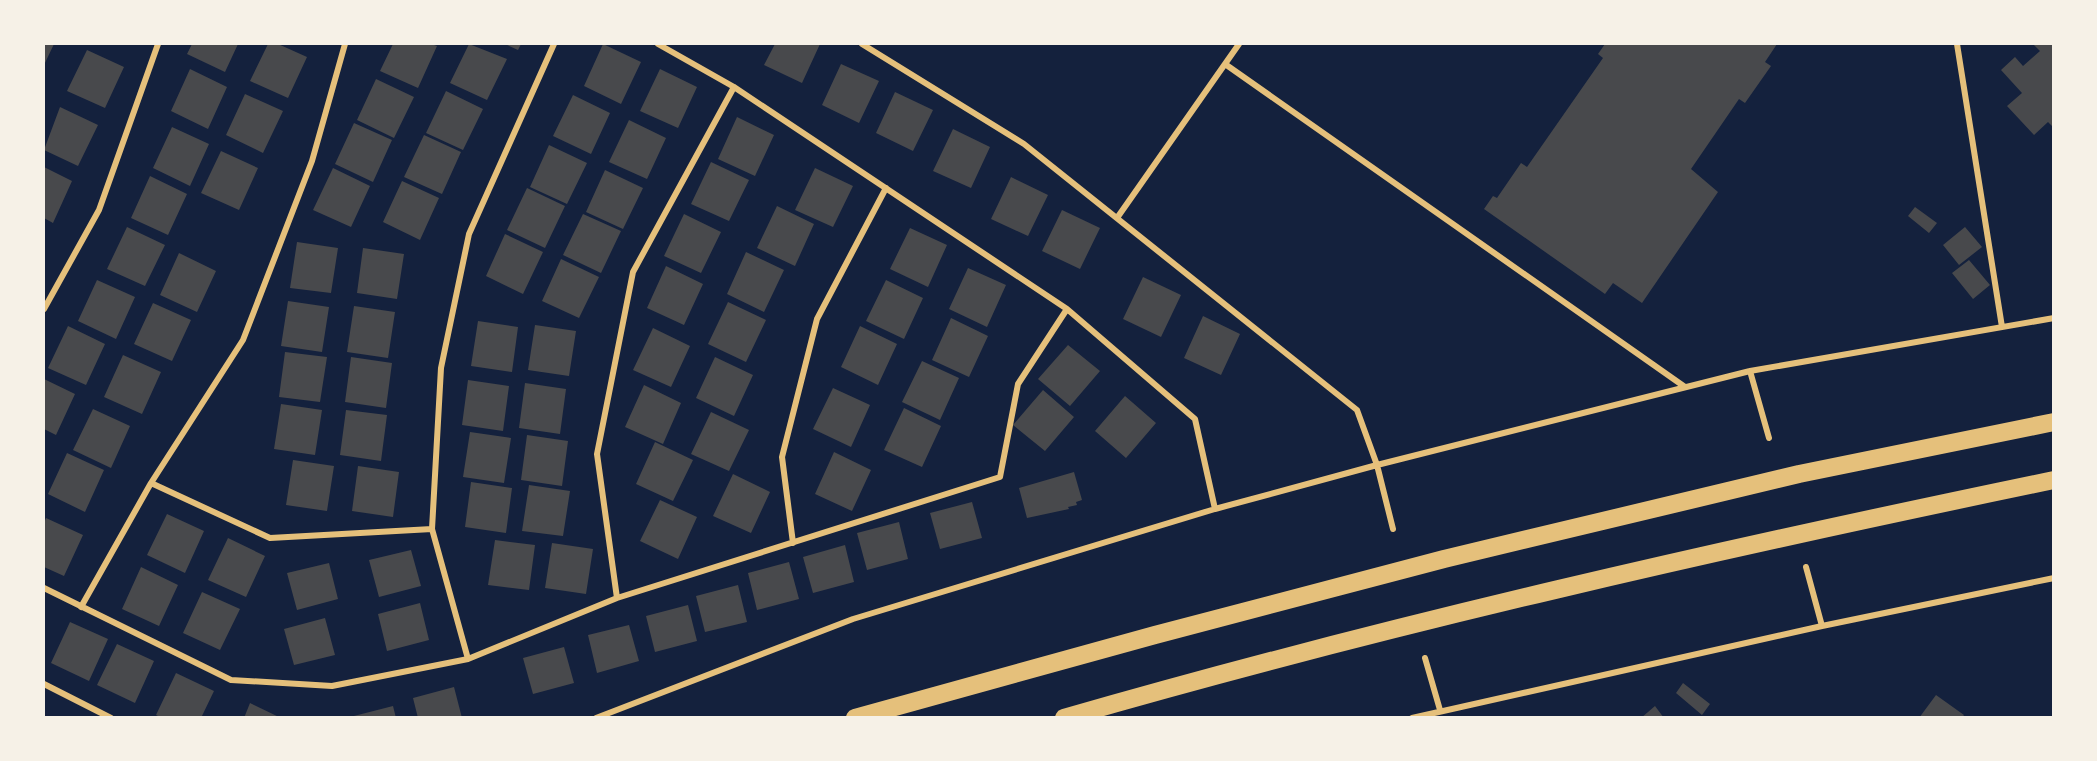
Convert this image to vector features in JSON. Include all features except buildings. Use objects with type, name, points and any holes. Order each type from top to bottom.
[{"type":"highway","points":[[855,717],[1155,634],[1444,559],[1799,474],[2054,422]]},
{"type":"highway","points":[[1064,717],[1460,612],[1815,530],[2054,480]]},
{"type":"street","points":[[44,309],[99,210],[158,44]]},
{"type":"street","points":[[81,607],[151,483],[243,340],[312,161],[345,44]]},
{"type":"street","points":[[468,659],[432,529],[441,368],[469,234],[554,44]]},
{"type":"street","points":[[658,44],[734,87],[1066,309],[1195,419],[1215,509]]},
{"type":"street","points":[[862,44],[1024,144],[1357,410],[1377,465],[1393,529]]},
{"type":"street","points":[[1117,218],[1239,44]]},
{"type":"street","points":[[1957,44],[2002,327]]},
{"type":"street","points":[[1225,64],[1685,387]]},
{"type":"street","points":[[617,598],[597,454],[633,272],[734,87]]},
{"type":"street","points":[[793,543],[782,457],[817,319],[886,188]]},
{"type":"street","points":[[44,588],[231,680],[332,686],[468,659],[617,598],[1000,477],[1018,384],[1066,309]]},
{"type":"street","points":[[596,717],[853,619],[1215,509],[1377,465],[1750,371],[2054,318]]},
{"type":"street","points":[[1750,371],[1769,438]]},
{"type":"street","points":[[151,483],[270,538],[432,529]]},
{"type":"street","points":[[1806,567],[1822,626]]},
{"type":"street","points":[[1412,717],[1822,626],[2054,578]]},
{"type":"street","points":[[1425,658],[1440,710]]},
{"type":"street","points":[[44,684],[111,717]]}]
